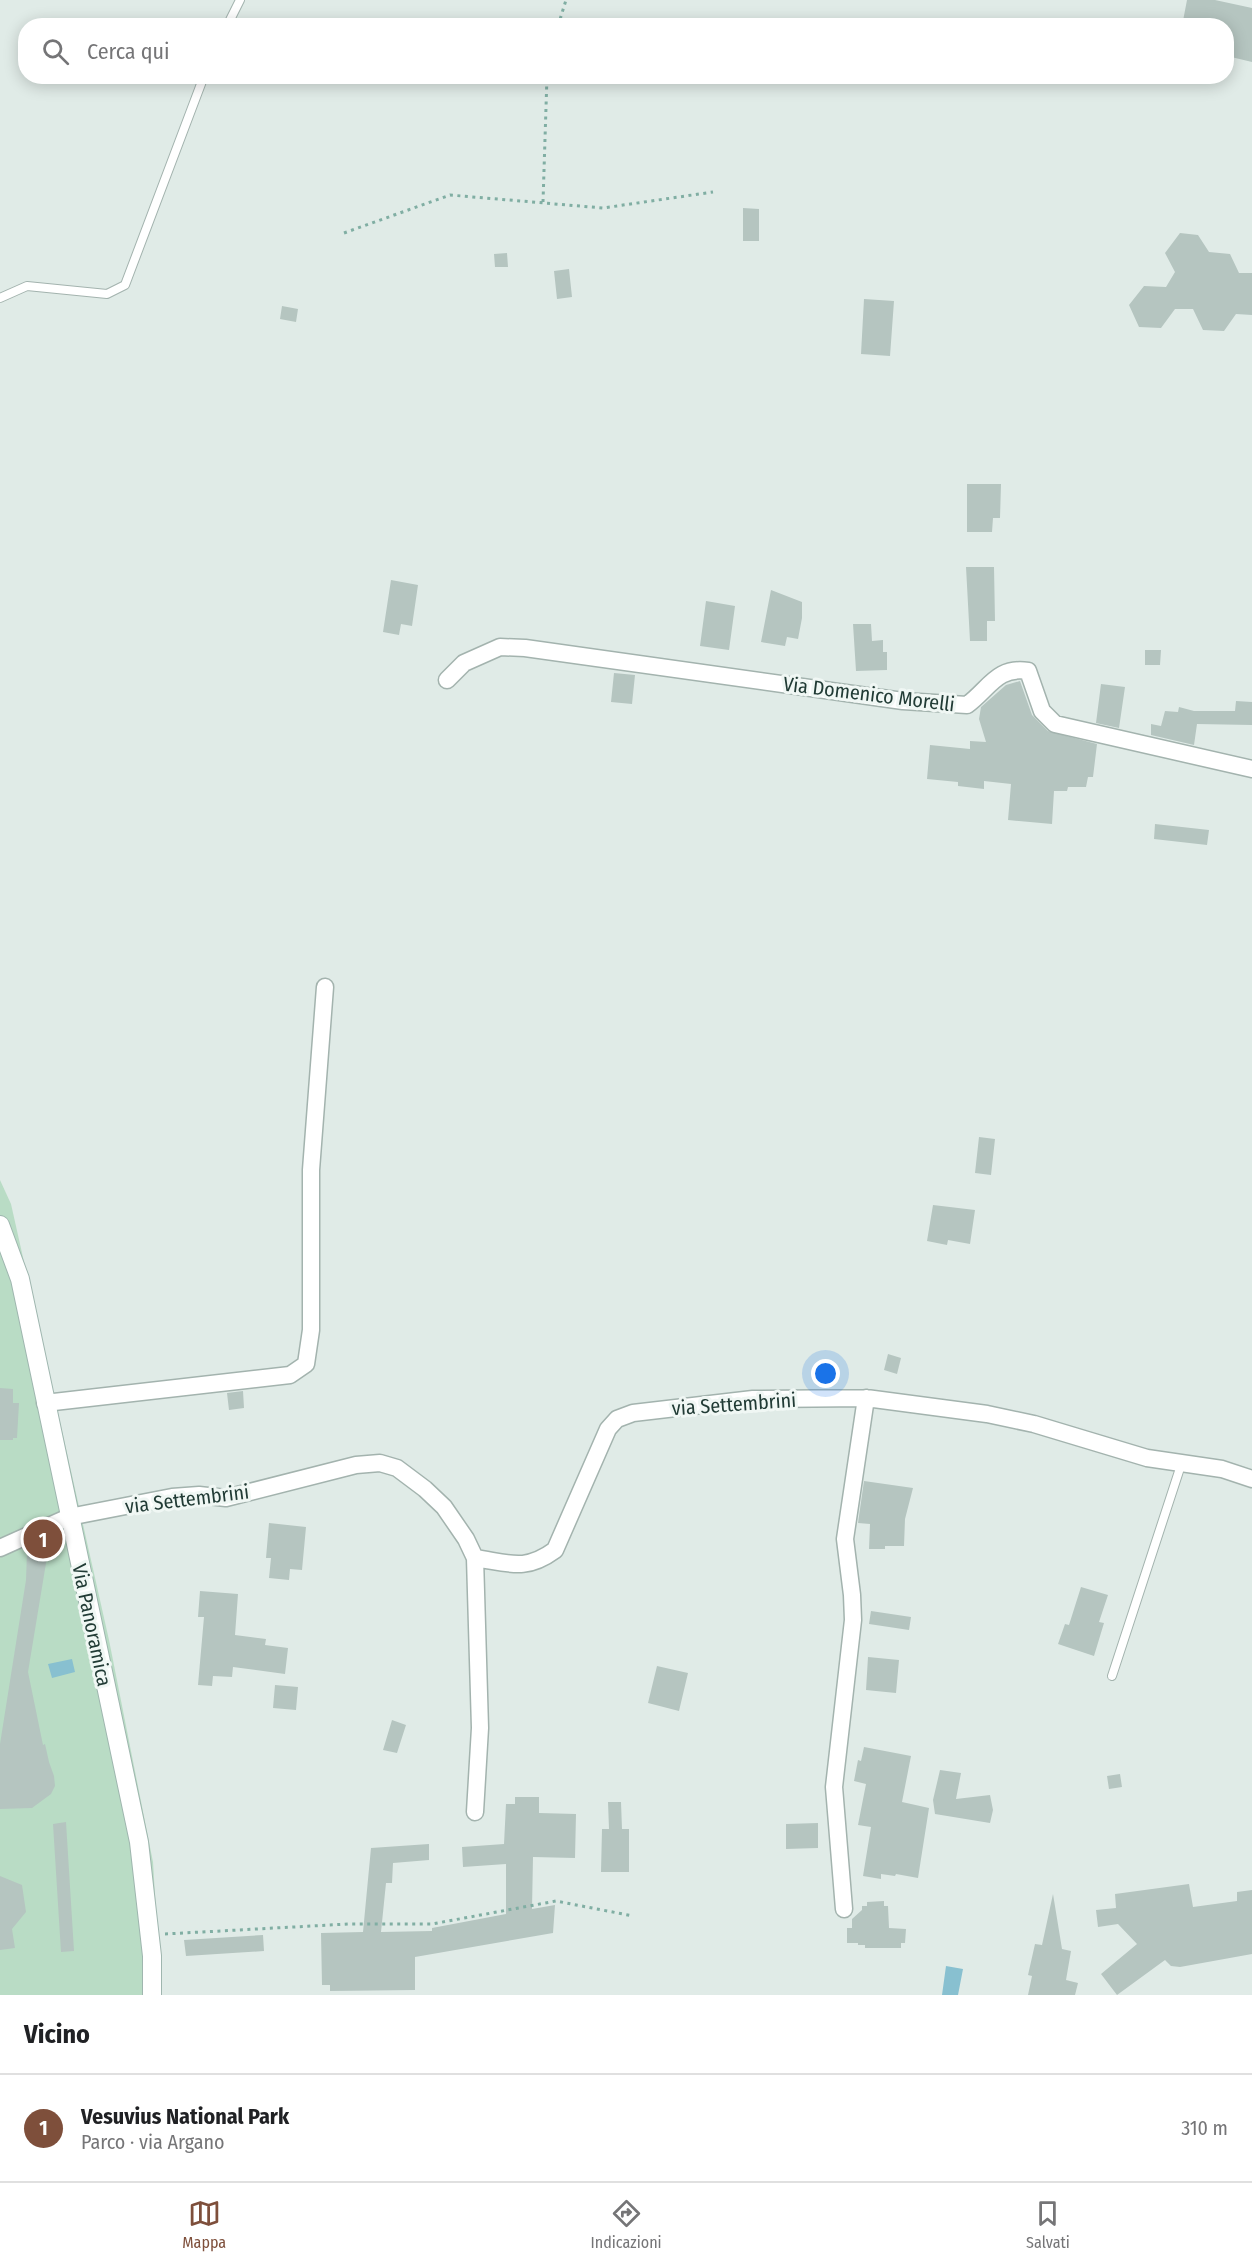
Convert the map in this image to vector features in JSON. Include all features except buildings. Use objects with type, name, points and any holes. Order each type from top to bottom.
[{"type":"street","name":"Via Domenico Morelli","points":[[447,680],[465,663],[500,647],[903,701],[967,705],[1000,675],[1010,670],[1021,670],[1028,671],[1042,711],[1055,724],[1252,769]]},
{"type":"street","points":[[45,1403],[290,1375],[306,1364],[311,1330],[311,1170],[325,987]]},
{"type":"street","name":"Via Panoramica","points":[[0,1225],[20,1279],[140,1842],[152,1956],[152,1995]]},
{"type":"street","points":[[844,1908],[834,1787],[853,1620],[844,1539],[866,1398]]},
{"type":"street","name":"via Settembrini","points":[[475,1558],[519,1565],[540,1561],[555,1550],[608,1429],[617,1419],[633,1413],[753,1399],[866,1398],[987,1414],[1034,1424],[1147,1458],[1222,1469],[1252,1479]]},
{"type":"street","name":"via Settembrini","points":[[0,1548],[69,1517],[172,1497],[199,1495],[226,1498],[356,1465],[380,1463],[397,1468],[425,1488],[444,1507],[466,1539],[475,1558],[480,1728],[475,1812]]},
{"type":"lane","points":[[231,18],[240,0]]},
{"type":"lane","points":[[0,298],[27,286],[107,294],[124,285],[201,84]]},
{"type":"lane","points":[[1112,1676],[1182,1462]]},
{"type":"path","points":[[560,18],[566,0]]},
{"type":"path","points":[[543,202],[547,84]]},
{"type":"path","points":[[344,233],[450,195],[603,208],[713,192]]},
{"type":"path","points":[[150,1935],[348,1924],[432,1924],[556,1901],[633,1916]]},
{"type":"green space","points":[[0,1180],[11,1204],[109,1640],[153,1862],[161,1995],[0,1995]]},
{"type":"water","points":[[72,1659],[75,1672],[52,1678],[48,1664]]},
{"type":"water","points":[[946,1966],[963,1969],[958,1995],[942,1995]]},
{"type":"place","name":"Vesuvius National Park","points":[[43,1539]]}]
